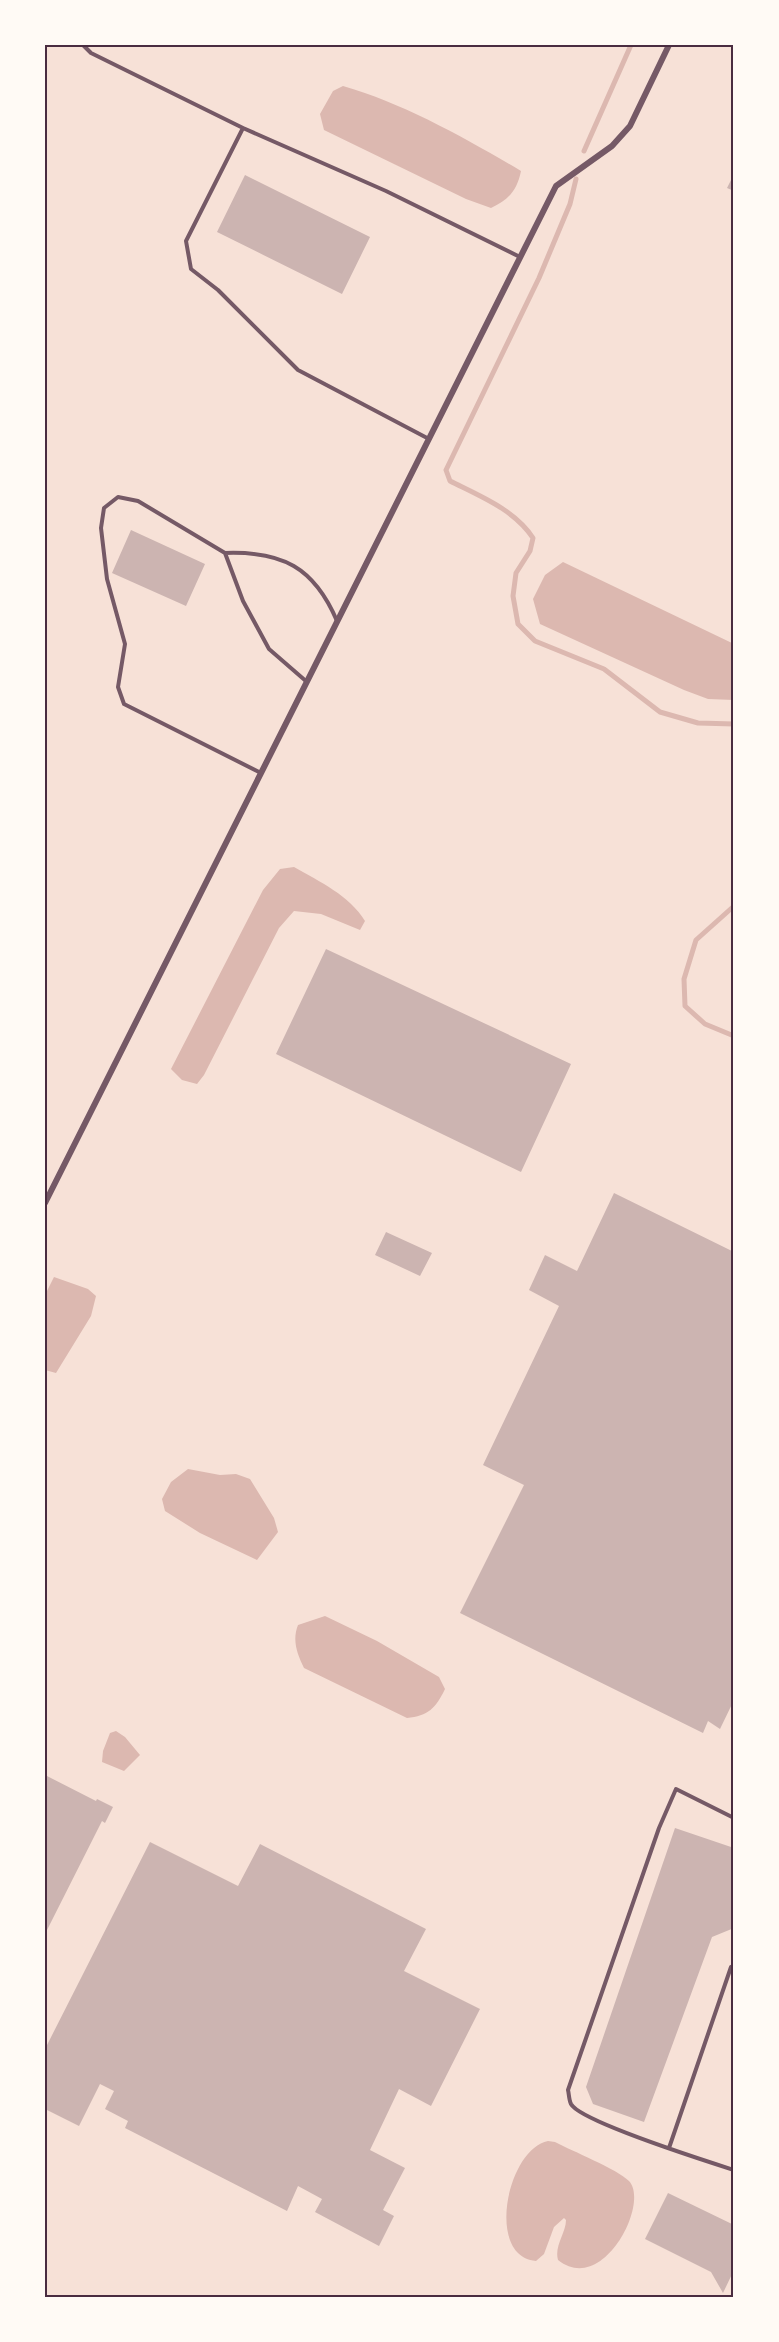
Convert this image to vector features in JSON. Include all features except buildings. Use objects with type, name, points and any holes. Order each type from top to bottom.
[{"type":"street","points":[[45,1203],[556,186],[612,146],[630,126],[669,45]]},
{"type":"lane","points":[[83,45],[91,53],[243,128],[386,191],[520,257]]},
{"type":"lane","points":[[243,128],[186,241],[191,269],[218,290],[298,370],[429,439]]},
{"type":"lane","points":[[261,773],[124,704],[118,687],[125,644],[107,579],[100,528],[104,508],[118,496],[138,501],[225,553],[245,552],[276,556],[317,584],[327,599],[337,622]]},
{"type":"lane","points":[[225,553],[243,601],[269,648],[307,682]]},
{"type":"lane","points":[[734,1818],[676,1789],[659,1828],[568,2090],[571,2103],[579,2112],[669,2148],[734,2170]]},
{"type":"lane","points":[[669,2148],[731,1967],[734,1966]]},
{"type":"shaded area","points":[[343,86],[411,112],[521,171],[514,189],[507,198],[491,208],[466,199],[324,130],[320,114],[333,91]]},
{"type":"shaded area","points":[[563,562],[734,644],[734,700],[708,699],[684,690],[540,624],[533,599],[545,575]]},
{"type":"shaded area","points":[[294,867],[342,896],[365,921],[360,930],[321,914],[294,911],[279,928],[204,1075],[197,1084],[182,1080],[171,1069],[263,890],[280,869]]},
{"type":"shaded area","points":[[54,1277],[88,1289],[96,1296],[91,1316],[56,1373],[45,1370],[45,1295]]},
{"type":"shaded area","points":[[188,1469],[220,1475],[236,1474],[250,1479],[274,1518],[278,1532],[257,1560],[200,1533],[165,1511],[162,1499],[171,1482]]},
{"type":"shaded area","points":[[325,1616],[377,1641],[439,1677],[445,1689],[435,1706],[426,1713],[407,1718],[304,1668],[296,1647],[295,1636],[298,1625]]},
{"type":"shaded area","points":[[116,1731],[125,1737],[140,1755],[124,1771],[102,1762],[103,1751],[110,1733]]},
{"type":"shaded area","points":[[548,2141],[555,2142],[615,2171],[629,2181],[634,2192],[633,2208],[628,2225],[606,2257],[591,2266],[575,2268],[558,2260],[558,2250],[566,2220],[564,2218],[554,2227],[544,2254],[536,2261],[520,2255],[511,2242],[507,2223],[508,2202],[513,2181],[522,2163],[534,2148]]},
{"type":"waterway","points":[[584,151],[631,45]]},
{"type":"waterway","points":[[576,179],[570,204],[539,278],[446,470],[450,481],[507,512],[517,519],[533,538],[530,551],[516,573],[513,596],[518,624],[535,641],[604,669],[660,712],[698,723],[734,724]]},
{"type":"waterway","points":[[734,906],[696,940],[684,979],[685,1006],[705,1024],[734,1036]]}]
